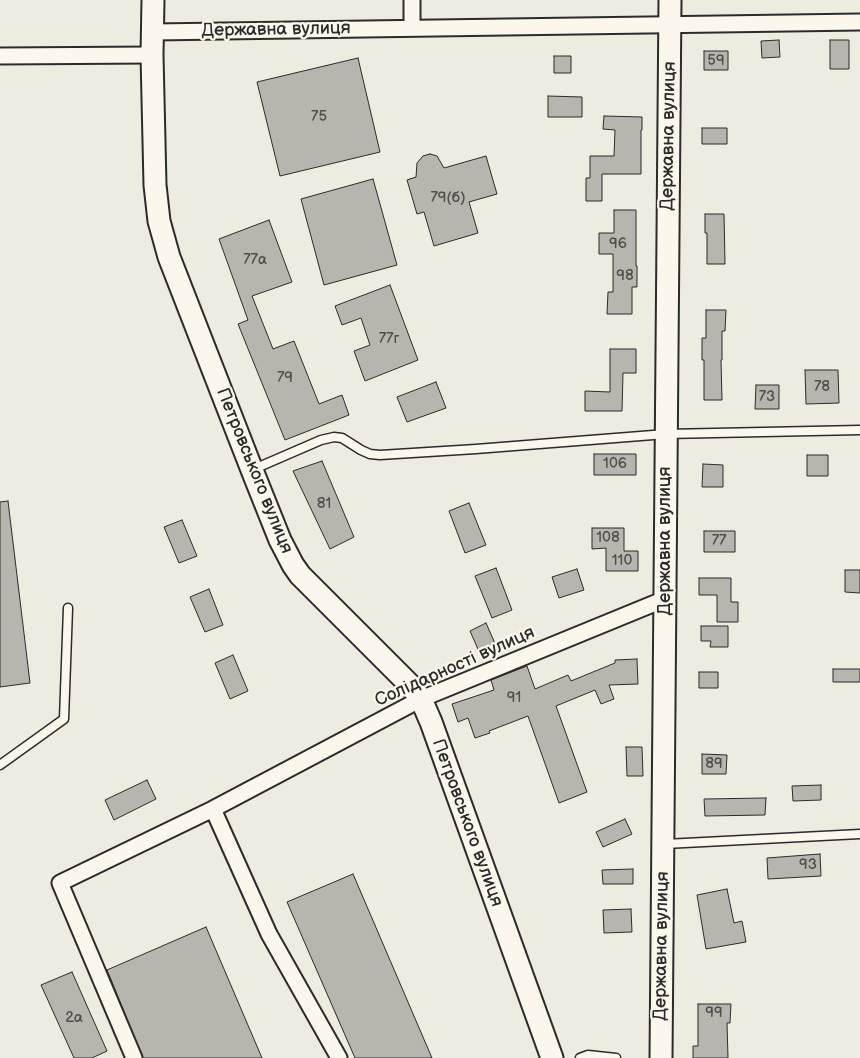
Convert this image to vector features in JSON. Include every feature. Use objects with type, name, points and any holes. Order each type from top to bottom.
[{"type":"main road","name":"Петровського вулиця","points":[[153,0],[152,55],[155,184],[159,221],[169,257],[280,540],[297,570],[410,685],[421,699],[431,722],[552,1058]]},
{"type":"main road","name":"Державна вулиця","points":[[661,1058],[670,0]]},
{"type":"street","points":[[412,0],[412,28]]},
{"type":"street","name":"Державна вулиця","points":[[153,32],[860,22]]},
{"type":"street","points":[[0,56],[152,55]]},
{"type":"street","name":"Солідарності вулиця","points":[[134,1058],[60,883],[213,809],[421,699],[665,599]]},
{"type":"street","points":[[213,809],[269,934],[339,1058]]},
{"type":"lane","points":[[252,470],[320,440],[334,437],[342,438],[370,454],[380,454],[476,450],[666,434],[860,430]]},
{"type":"lane","points":[[0,765],[64,719],[68,608]]},
{"type":"lane","points":[[663,844],[860,834]]},
{"type":"lane","points":[[580,1058],[588,1055],[616,1058]]},
{"type":"building","points":[[779,40],[780,57],[762,58],[761,41]]},
{"type":"building","points":[[830,40],[849,40],[849,69],[830,69]]},
{"type":"building","points":[[704,51],[728,51],[728,70],[704,70]]},
{"type":"building","points":[[554,56],[571,56],[571,73],[554,73]]},
{"type":"building","points":[[358,58],[380,152],[280,176],[257,82]]},
{"type":"building","points":[[548,96],[582,97],[582,117],[548,117]]},
{"type":"building","points":[[604,116],[642,117],[641,174],[602,174],[602,201],[586,201],[586,178],[590,178],[590,156],[614,156],[615,130],[603,129]]},
{"type":"building","points":[[702,128],[727,128],[727,144],[702,144]]},
{"type":"building","points":[[430,154],[437,156],[444,168],[486,156],[497,194],[469,202],[478,233],[434,246],[424,212],[417,214],[407,180],[416,177],[417,163],[423,156]]},
{"type":"building","points":[[373,179],[397,265],[324,285],[301,199]]},
{"type":"building","points":[[614,210],[636,210],[637,287],[632,287],[632,314],[607,314],[608,292],[613,292],[613,254],[599,254],[599,233],[614,233]]},
{"type":"building","points":[[705,214],[724,214],[725,264],[707,264]]},
{"type":"building","points":[[269,220],[292,282],[252,296],[273,349],[294,341],[319,404],[342,395],[349,415],[285,440],[238,324],[248,320],[219,239]]},
{"type":"building","points":[[390,285],[418,360],[365,381],[354,351],[370,345],[361,318],[342,325],[335,306]]},
{"type":"building","points":[[706,310],[726,310],[725,331],[722,331],[722,400],[704,400],[702,338],[706,338]]},
{"type":"building","points":[[610,349],[636,349],[636,373],[623,373],[622,411],[585,411],[585,391],[610,392]]},
{"type":"building","points":[[805,370],[838,370],[839,403],[806,404]]},
{"type":"building","points":[[436,382],[446,408],[407,422],[397,397]]},
{"type":"building","points":[[756,385],[779,385],[779,409],[755,409]]},
{"type":"building","points":[[594,454],[636,454],[636,475],[594,475]]},
{"type":"building","points":[[807,455],[828,455],[828,476],[807,476]]},
{"type":"building","points":[[322,461],[354,537],[330,549],[293,471]]},
{"type":"building","points":[[703,464],[723,465],[723,487],[702,487]]},
{"type":"building","points":[[8,501],[30,683],[0,687],[0,502]]},
{"type":"building","points":[[469,503],[486,545],[465,553],[449,511]]},
{"type":"building","points":[[182,520],[197,556],[179,563],[164,527]]},
{"type":"building","points":[[592,528],[624,528],[624,551],[638,551],[638,571],[606,571],[606,548],[592,549]]},
{"type":"building","points":[[704,531],[735,531],[735,552],[704,552]]},
{"type":"building","points":[[496,568],[512,610],[492,618],[475,576]]},
{"type":"building","points":[[577,569],[584,590],[559,598],[552,577]]},
{"type":"building","points":[[845,570],[860,570],[860,593],[845,592]]},
{"type":"building","points":[[699,578],[731,578],[731,602],[738,602],[738,622],[717,622],[717,595],[699,595]]},
{"type":"building","points":[[209,589],[223,625],[205,632],[190,597]]},
{"type":"building","points":[[486,623],[497,648],[481,656],[470,631]]},
{"type":"building","points":[[701,626],[728,626],[728,647],[710,647],[711,641],[701,641]]},
{"type":"building","points":[[233,655],[248,691],[230,699],[215,663]]},
{"type":"building","points":[[637,659],[638,684],[609,685],[614,699],[601,704],[595,690],[556,706],[587,792],[559,803],[528,716],[475,738],[468,718],[458,722],[452,704],[494,690],[491,680],[527,666],[535,689],[568,675],[571,681],[615,663],[615,660]]},
{"type":"building","points":[[833,669],[860,669],[860,682],[833,682]]},
{"type":"building","points":[[699,672],[718,672],[718,688],[699,688]]},
{"type":"building","points":[[626,747],[642,747],[643,776],[627,776]]},
{"type":"building","points":[[702,754],[727,755],[726,774],[702,774]]},
{"type":"building","points":[[147,780],[156,799],[114,820],[105,800]]},
{"type":"building","points":[[821,785],[821,800],[793,801],[792,786]]},
{"type":"building","points":[[766,798],[765,815],[705,816],[704,799]]},
{"type":"building","points":[[625,819],[632,834],[603,847],[596,832]]},
{"type":"building","points":[[820,854],[821,876],[768,879],[767,858]]},
{"type":"building","points":[[633,869],[633,884],[603,884],[602,870]]},
{"type":"building","points":[[353,874],[432,1058],[355,1058],[287,902]]},
{"type":"building","points":[[727,889],[734,923],[742,921],[746,942],[706,949],[697,895]]},
{"type":"building","points":[[631,909],[632,932],[604,933],[603,910]]},
{"type":"building","points":[[206,927],[262,1058],[143,1058],[107,970]]},
{"type":"building","points":[[72,972],[107,1051],[92,1058],[74,1058],[41,985]]},
{"type":"building","points":[[698,1004],[731,1004],[730,1023],[727,1023],[728,1058],[693,1058],[693,1046],[698,1046]]}]
